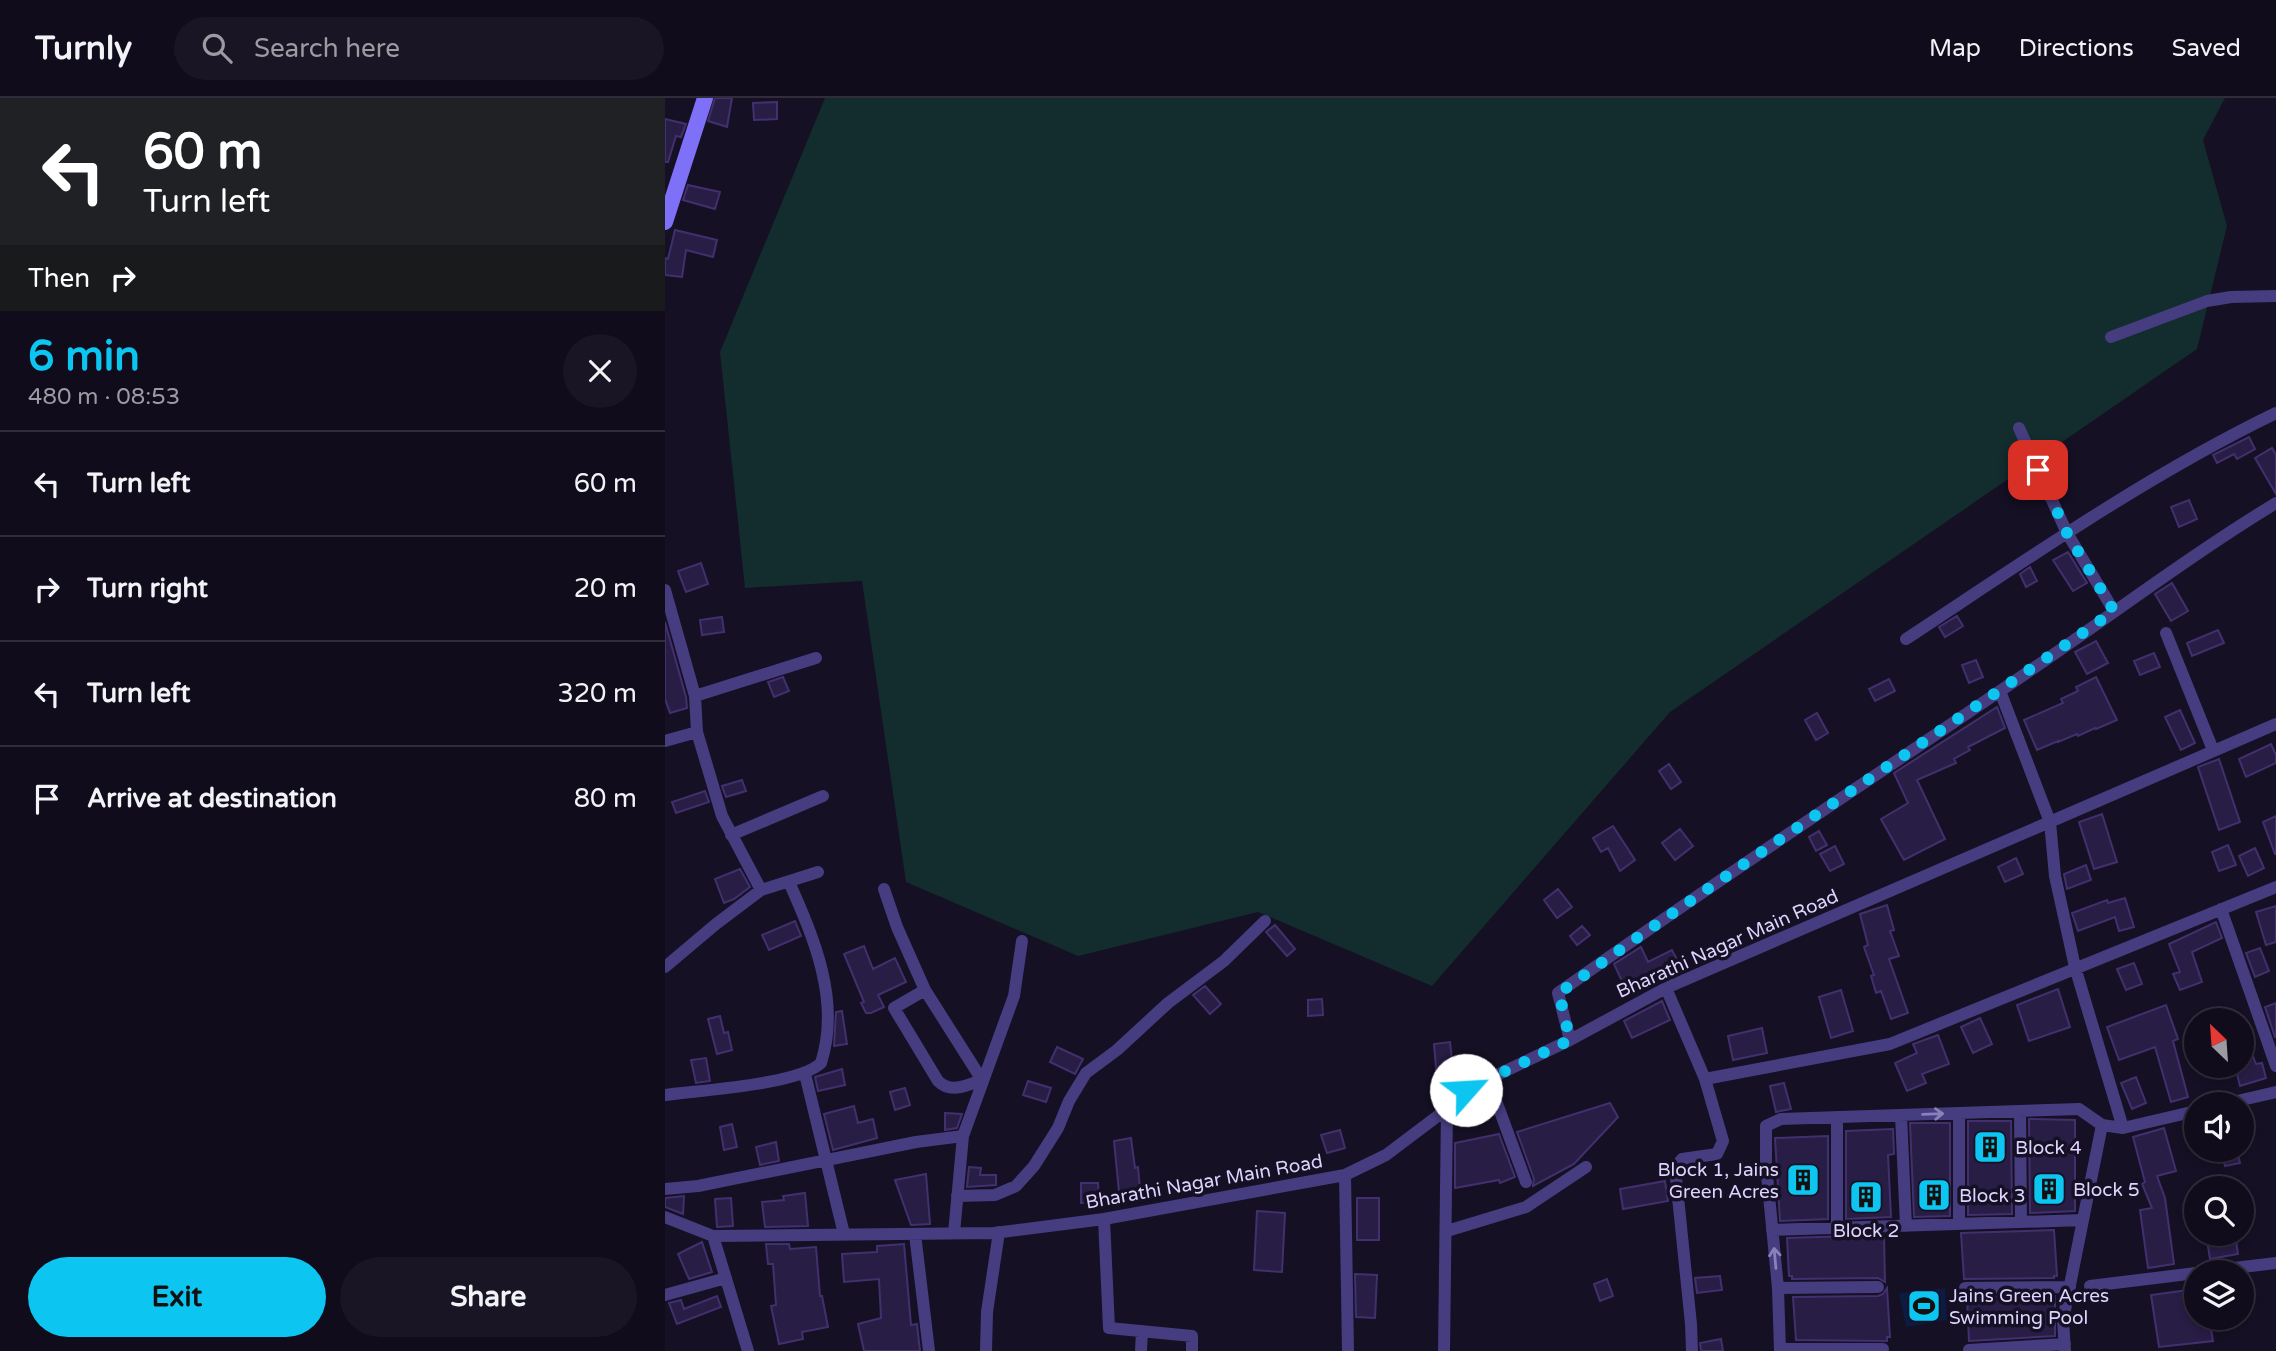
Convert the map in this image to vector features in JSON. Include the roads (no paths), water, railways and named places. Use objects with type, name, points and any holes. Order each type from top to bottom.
[{"type":"street","points":[[665,222],[705,98]]},
{"type":"street","points":[[2111,337],[2207,301],[2231,297],[2276,296]]},
{"type":"street","points":[[1906,639],[2067,533],[2188,461],[2276,413]]},
{"type":"street","points":[[2019,428],[2067,533],[2114,611]]},
{"type":"street","points":[[1570,1040],[1559,993],[1719,880],[2000,691],[2223,536],[2276,503]]},
{"type":"street","points":[[665,590],[695,696],[697,733],[722,816],[761,890]]},
{"type":"street","points":[[2166,633],[2213,750]]},
{"type":"street","points":[[695,696],[816,658]]},
{"type":"street","points":[[2000,691],[2050,821],[2055,876],[2075,967],[2123,1128]]},
{"type":"street","name":"Bharathi Nagar Main Road","points":[[665,1217],[713,1236],[999,1232],[1104,1219],[1345,1175],[1386,1155],[1447,1109],[1466,1090],[1570,1040],[1666,988],[2276,724]]},
{"type":"street","points":[[665,741],[697,733]]},
{"type":"street","points":[[731,835],[823,796]]},
{"type":"street","points":[[665,967],[761,890],[818,872]]},
{"type":"street","points":[[665,1095],[766,1082],[805,1074],[821,1063],[828,1035],[826,983],[806,918],[789,882]]},
{"type":"street","points":[[1705,1079],[1890,1044],[2276,887]]},
{"type":"street","points":[[884,889],[897,927],[925,990],[982,1080]]},
{"type":"street","points":[[2221,909],[2276,1066]]},
{"type":"street","points":[[957,1196],[995,1195],[1016,1186],[1034,1166],[1058,1128],[1069,1101],[1086,1073],[1117,1050],[1168,1003],[1224,961],[1265,921]]},
{"type":"street","points":[[954,1233],[963,1136],[1014,996],[1022,941]]},
{"type":"street","points":[[1666,988],[1705,1079],[1723,1141],[1717,1154],[1682,1159],[1675,1168],[1692,1351]]},
{"type":"street","points":[[925,990],[894,1008],[938,1081],[943,1086],[957,1088],[982,1080]]},
{"type":"street","points":[[805,1074],[844,1234]]},
{"type":"street","points":[[1488,1079],[1526,1182]]},
{"type":"street","points":[[2254,1097],[2276,1092]]},
{"type":"street","points":[[1444,1351],[1447,1109]]},
{"type":"street","points":[[1883,1349],[1780,1350],[1766,1165],[1766,1126],[1781,1119],[2079,1109],[2102,1125],[2123,1128],[2184,1114]]},
{"type":"street","points":[[2021,1111],[2021,1222]]},
{"type":"street","points":[[1959,1113],[1959,1224]]},
{"type":"street","points":[[1901,1115],[1906,1226]]},
{"type":"street","points":[[1837,1117],[1837,1228]]},
{"type":"street","points":[[1969,1350],[2065,1348],[2063,1320],[2102,1125]]},
{"type":"street","points":[[665,1189],[698,1186],[916,1142],[963,1136]]},
{"type":"street","points":[[1447,1231],[1526,1208],[1586,1167]]},
{"type":"street","points":[[1345,1175],[1348,1351]]},
{"type":"street","points":[[1104,1219],[1109,1328],[1192,1336],[1192,1351]]},
{"type":"street","points":[[1772,1230],[2083,1220]]},
{"type":"street","points":[[986,1351],[987,1311],[999,1232]]},
{"type":"street","points":[[915,1234],[929,1351]]},
{"type":"street","points":[[713,1236],[748,1351]]},
{"type":"street","points":[[2254,1266],[2276,1263]]},
{"type":"street","points":[[2090,1286],[2184,1275]]},
{"type":"street","points":[[665,1295],[726,1278]]},
{"type":"street","points":[[1777,1288],[1878,1287]]},
{"type":"street","points":[[1965,1289],[2070,1287]]},
{"type":"street","points":[[1141,1351],[1142,1331]]},
{"type":"water","name":"Jains Green Acres Swimming Pool","points":[[1945,1288],[1947,1320],[1906,1327],[1899,1293]]},
{"type":"place","name":"Block 4","points":[[1990,1147]]},
{"type":"place","name":"Block 1, Jains Green Acres","points":[[1803,1180]]},
{"type":"place","name":"Block 5","points":[[2049,1189]]},
{"type":"place","name":"Block 3","points":[[1934,1195]]},
{"type":"place","name":"Block 2","points":[[1866,1197]]},
{"type":"place","name":"Jains Green Acres Swimming Pool","points":[[1924,1306]]}]
